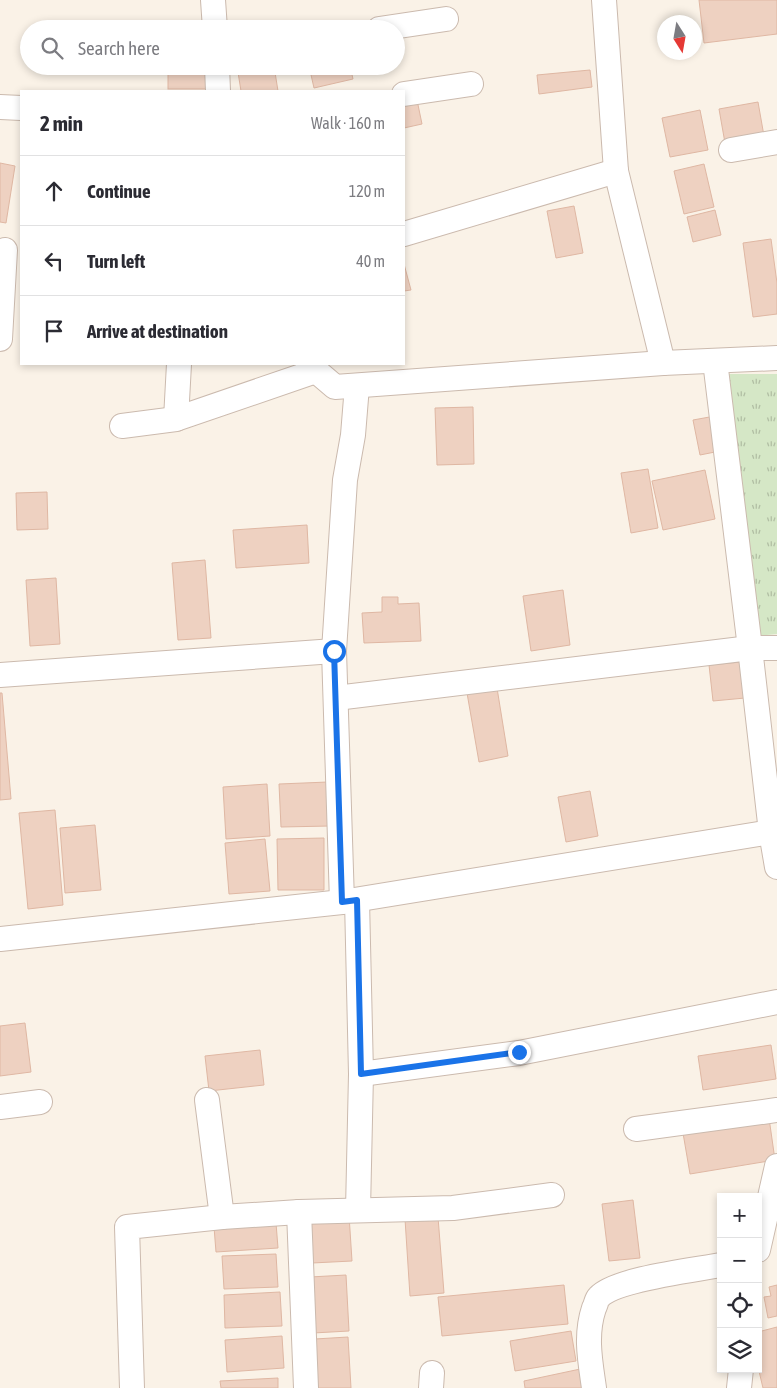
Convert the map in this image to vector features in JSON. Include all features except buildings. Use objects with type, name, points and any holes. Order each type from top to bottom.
[{"type":"street","points":[[213,0],[214,20]]},
{"type":"street","points":[[604,0],[616,171],[663,363]]},
{"type":"street","points":[[405,25],[446,19]]},
{"type":"street","points":[[217,75],[218,90]]},
{"type":"street","points":[[405,94],[471,84]]},
{"type":"street","points":[[0,107],[20,108]]},
{"type":"street","points":[[731,150],[777,142]]},
{"type":"street","points":[[405,234],[616,171]]},
{"type":"street","points":[[0,339],[9,250]]},
{"type":"street","points":[[122,426],[176,419],[312,367],[335,387],[663,363],[777,358]]},
{"type":"street","points":[[715,361],[771,832],[777,867]]},
{"type":"street","points":[[176,419],[179,365]]},
{"type":"street","points":[[358,386],[353,435],[345,480],[334,651],[361,1074],[358,1210]]},
{"type":"street","points":[[336,698],[750,648],[777,648]]},
{"type":"street","points":[[0,675],[334,651]]},
{"type":"street","points":[[0,939],[350,901],[771,832]]},
{"type":"street","points":[[361,1074],[519,1052],[777,1002]]},
{"type":"street","points":[[207,1100],[222,1217]]},
{"type":"street","points":[[0,1107],[40,1102]]},
{"type":"street","points":[[636,1129],[777,1110]]},
{"type":"street","points":[[761,1238],[777,1166]]},
{"type":"street","points":[[132,1388],[127,1227],[222,1217],[299,1212],[453,1208],[552,1195]]},
{"type":"street","points":[[299,1212],[306,1388]]},
{"type":"street","points":[[762,1257],[777,1252]]},
{"type":"street","points":[[594,1388],[589,1354],[590,1323],[598,1298],[607,1291],[628,1283],[717,1266]]},
{"type":"street","points":[[738,1388],[740,1373]]},
{"type":"green space","points":[[723,374],[777,374],[777,634],[757,636]]},
{"type":"route","points":[[334,651],[342,902],[357,900],[361,1074],[519,1052]]}]
